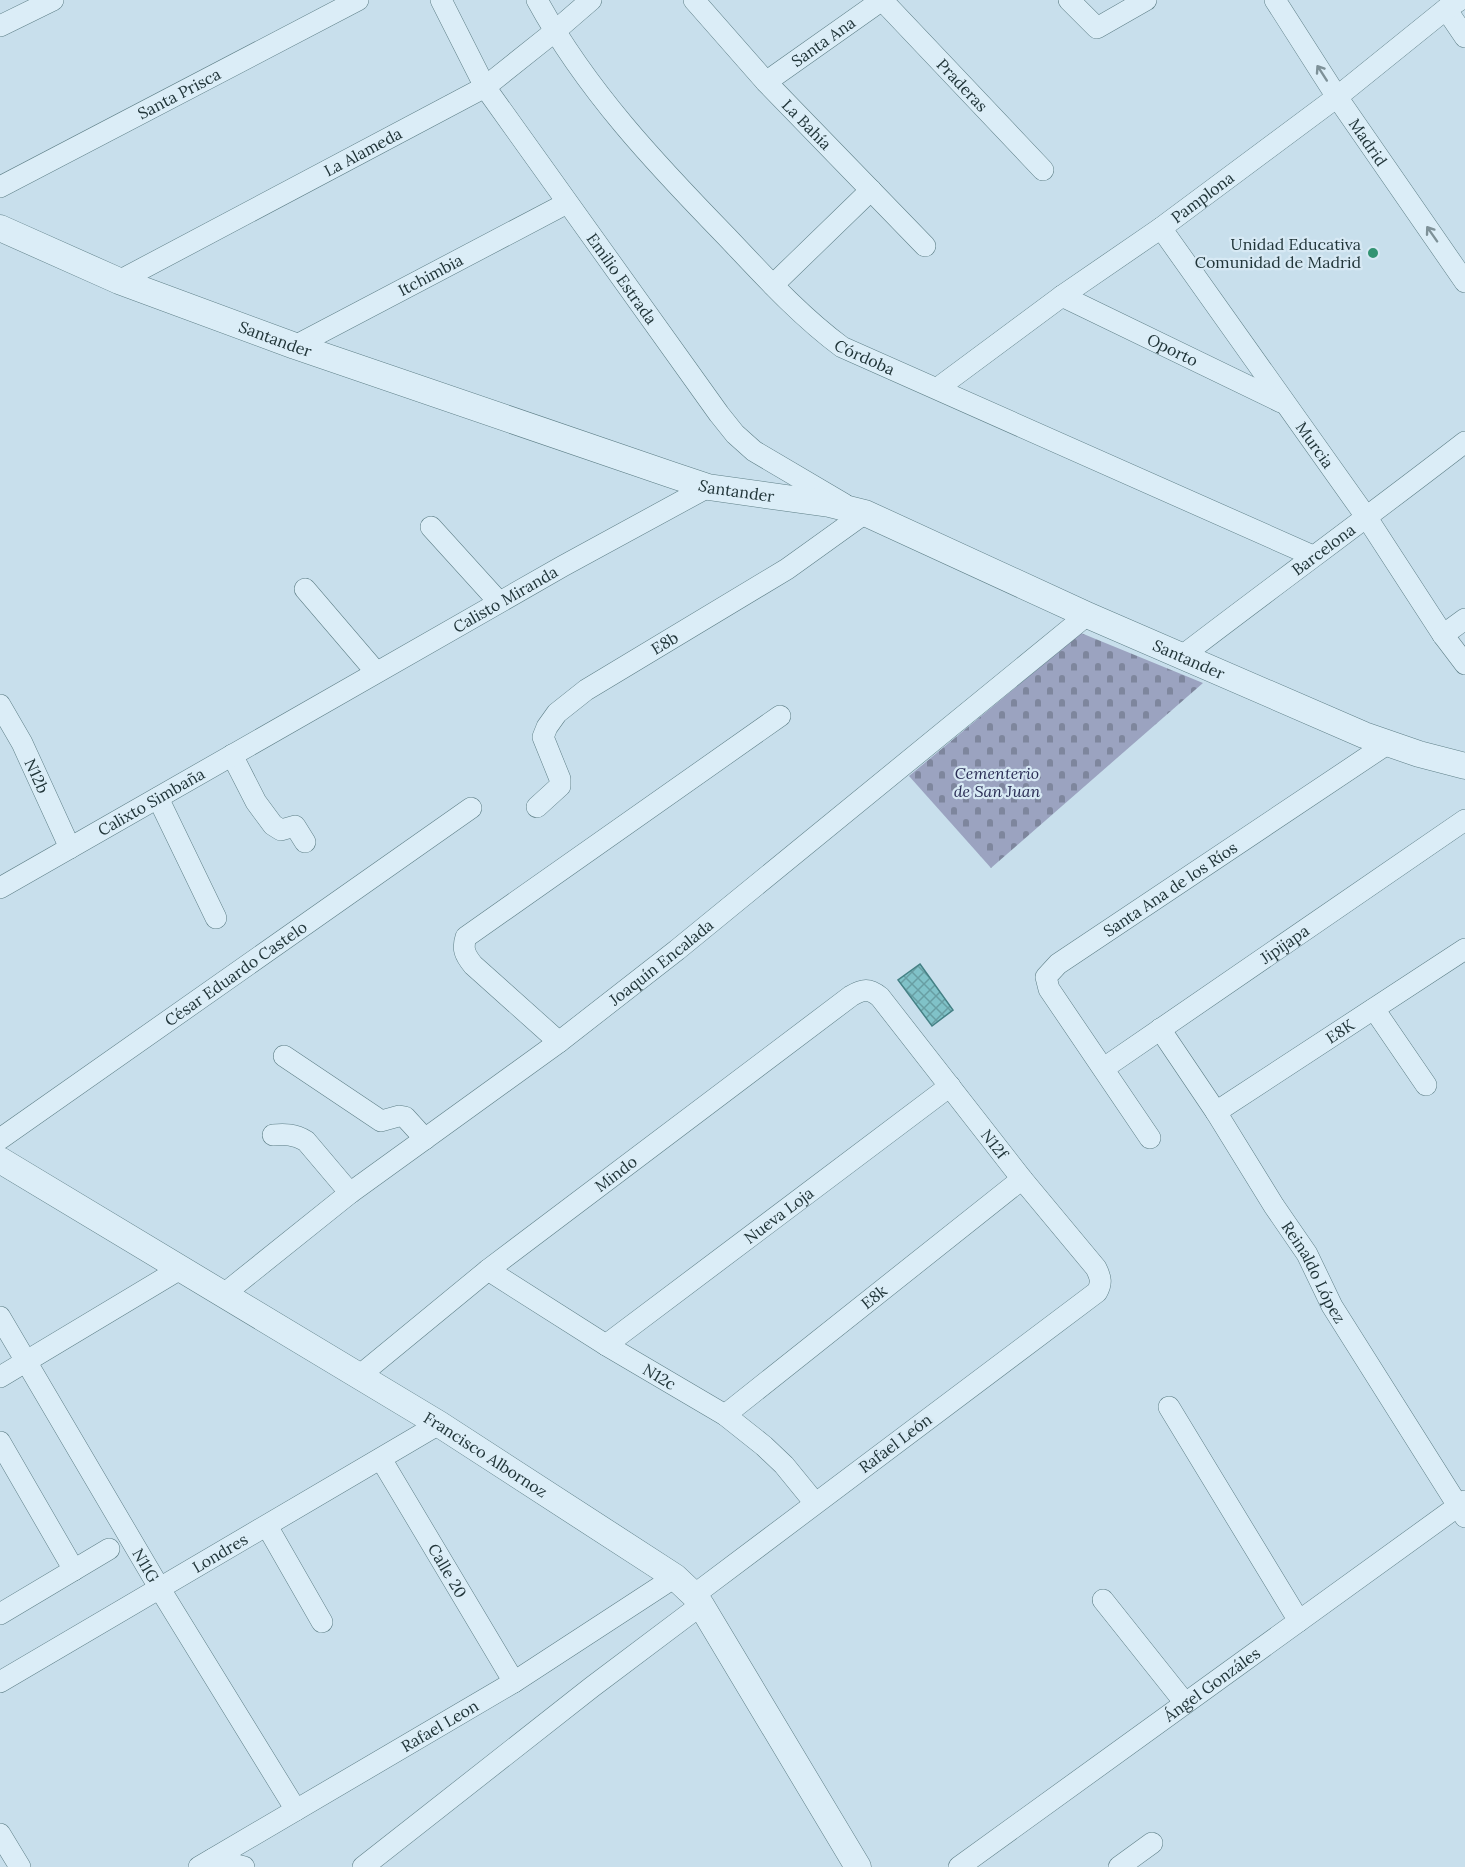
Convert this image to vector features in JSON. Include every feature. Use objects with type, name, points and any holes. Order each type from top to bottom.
[{"type":"street","points":[[0,26],[53,0]]},
{"type":"street","name":"Santa Prisca","points":[[0,187],[358,0]]},
{"type":"street","name":"Emilio Estrada","points":[[441,0],[485,87],[735,434],[754,451],[859,511]]},
{"type":"street","name":"Córdoba","points":[[537,0],[554,32],[620,122],[773,285],[842,347],[1312,556]]},
{"type":"street","name":"La Alameda","points":[[119,281],[485,87],[591,0]]},
{"type":"street","name":"La Bahía","points":[[694,0],[766,82],[925,246]]},
{"type":"street","name":"Santa Ana","points":[[766,82],[882,0]]},
{"type":"street","name":"Praderas","points":[[882,0],[1043,170]]},
{"type":"street","points":[[1069,0],[1097,28],[1146,0]]},
{"type":"street","name":"Madrid","points":[[1275,0],[1337,97],[1465,282]]},
{"type":"street","points":[[1453,5],[1465,36]]},
{"type":"street","name":"Pamplona","points":[[938,388],[1062,296],[1161,228],[1337,97],[1453,5]]},
{"type":"street","points":[[773,285],[870,190]]},
{"type":"street","name":"Itchimbia","points":[[295,346],[567,203]]},
{"type":"street","name":"Santander","points":[[0,228],[119,281],[295,346],[708,487],[859,511],[1087,615],[1387,744],[1465,766]]},
{"type":"street","name":"Murcia","points":[[1161,228],[1367,518],[1443,635],[1465,664]]},
{"type":"street","name":"Oporto","points":[[1062,296],[1284,404]]},
{"type":"street","name":"Barcelona","points":[[1182,656],[1465,442]]},
{"type":"street","name":"Calisto Miranda","points":[[302,714],[498,602],[708,487]]},
{"type":"street","name":"E8b","points":[[537,807],[560,786],[560,779],[543,737],[551,720],[568,703],[614,672],[787,569],[859,511]]},
{"type":"street","points":[[431,527],[498,602]]},
{"type":"street","points":[[305,589],[376,672]]},
{"type":"street","name":"Joaquín Encalada","points":[[224,1294],[350,1193],[559,1042],[677,950],[1087,615]]},
{"type":"street","points":[[1443,635],[1465,619]]},
{"type":"street","name":"N12b","points":[[0,705],[22,743],[70,848]]},
{"type":"street","name":"Calixto Simbaña","points":[[0,888],[302,714]]},
{"type":"street","points":[[559,1042],[473,965],[463,946],[466,937],[780,716]]},
{"type":"street","name":"Santa Ana de los Ríos","points":[[1104,1068],[1049,989],[1046,976],[1051,970],[1387,744]]},
{"type":"street","points":[[232,755],[265,815],[281,830],[295,826],[305,842]]},
{"type":"street","points":[[158,798],[216,918]]},
{"type":"street","name":"César Eduardo Castelo","points":[[0,1139],[471,808]]},
{"type":"street","name":"Jipijapa","points":[[1104,1068],[1465,820]]},
{"type":"street","name":"E8K","points":[[1216,1112],[1465,949]]},
{"type":"street","name":"Mindo","points":[[358,1376],[488,1270],[851,996],[867,989],[880,997]]},
{"type":"street","name":"N12f","points":[[880,997],[1022,1179],[1096,1268],[1101,1285],[1097,1292]]},
{"type":"street","points":[[1374,1009],[1426,1085]]},
{"type":"street","name":"Reinaldo López","points":[[1160,1029],[1307,1254],[1332,1306],[1462,1508]]},
{"type":"street","points":[[284,1056],[381,1121],[399,1116],[405,1117],[425,1139]]},
{"type":"street","points":[[1104,1068],[1150,1138]]},
{"type":"street","name":"Nueva Loja","points":[[606,1345],[950,1086]]},
{"type":"street","points":[[273,1135],[298,1136],[306,1141],[350,1193]]},
{"type":"street","name":"Francisco Albornoz","points":[[0,1160],[440,1424],[675,1577],[698,1600],[858,1867]]},
{"type":"street","name":"E8k","points":[[725,1415],[1022,1179]]},
{"type":"street","points":[[0,1377],[180,1269]]},
{"type":"street","name":"N12c","points":[[488,1270],[606,1345],[725,1415],[770,1452],[815,1503]]},
{"type":"street","name":"Rafael León","points":[[363,1867],[592,1687],[815,1503],[1097,1292]]},
{"type":"street","name":"N11G","points":[[0,1317],[160,1589],[296,1810]]},
{"type":"street","points":[[1169,1407],[1299,1621]]},
{"type":"street","name":"Londres","points":[[0,1682],[440,1424]]},
{"type":"street","points":[[2,1450],[74,1570]]},
{"type":"street","name":"Calle 20","points":[[381,1459],[514,1682]]},
{"type":"street","name":"Ángel Gonzáles","points":[[959,1867],[1299,1621],[1462,1508]]},
{"type":"street","points":[[267,1526],[322,1622]]},
{"type":"street","points":[[0,1614],[109,1549]]},
{"type":"street","name":"Rafael Leon","points":[[206,1863],[514,1682],[675,1577]]},
{"type":"street","points":[[1103,1600],[1185,1703]]},
{"type":"street","points":[[0,1834],[20,1867]]},
{"type":"street","points":[[1119,1867],[1152,1842]]},
{"type":"street","points":[[206,1863],[244,1867]]},
{"type":"green space","name":"Cementerio de San Juan","points":[[1081,633],[1203,683],[991,868],[909,776]]},
{"type":"building","points":[[920,964],[953,1010],[932,1026],[898,980]]},
{"type":"place","name":"Unidad Educativa Comunidad de Madrid","points":[[1373,253]]}]
